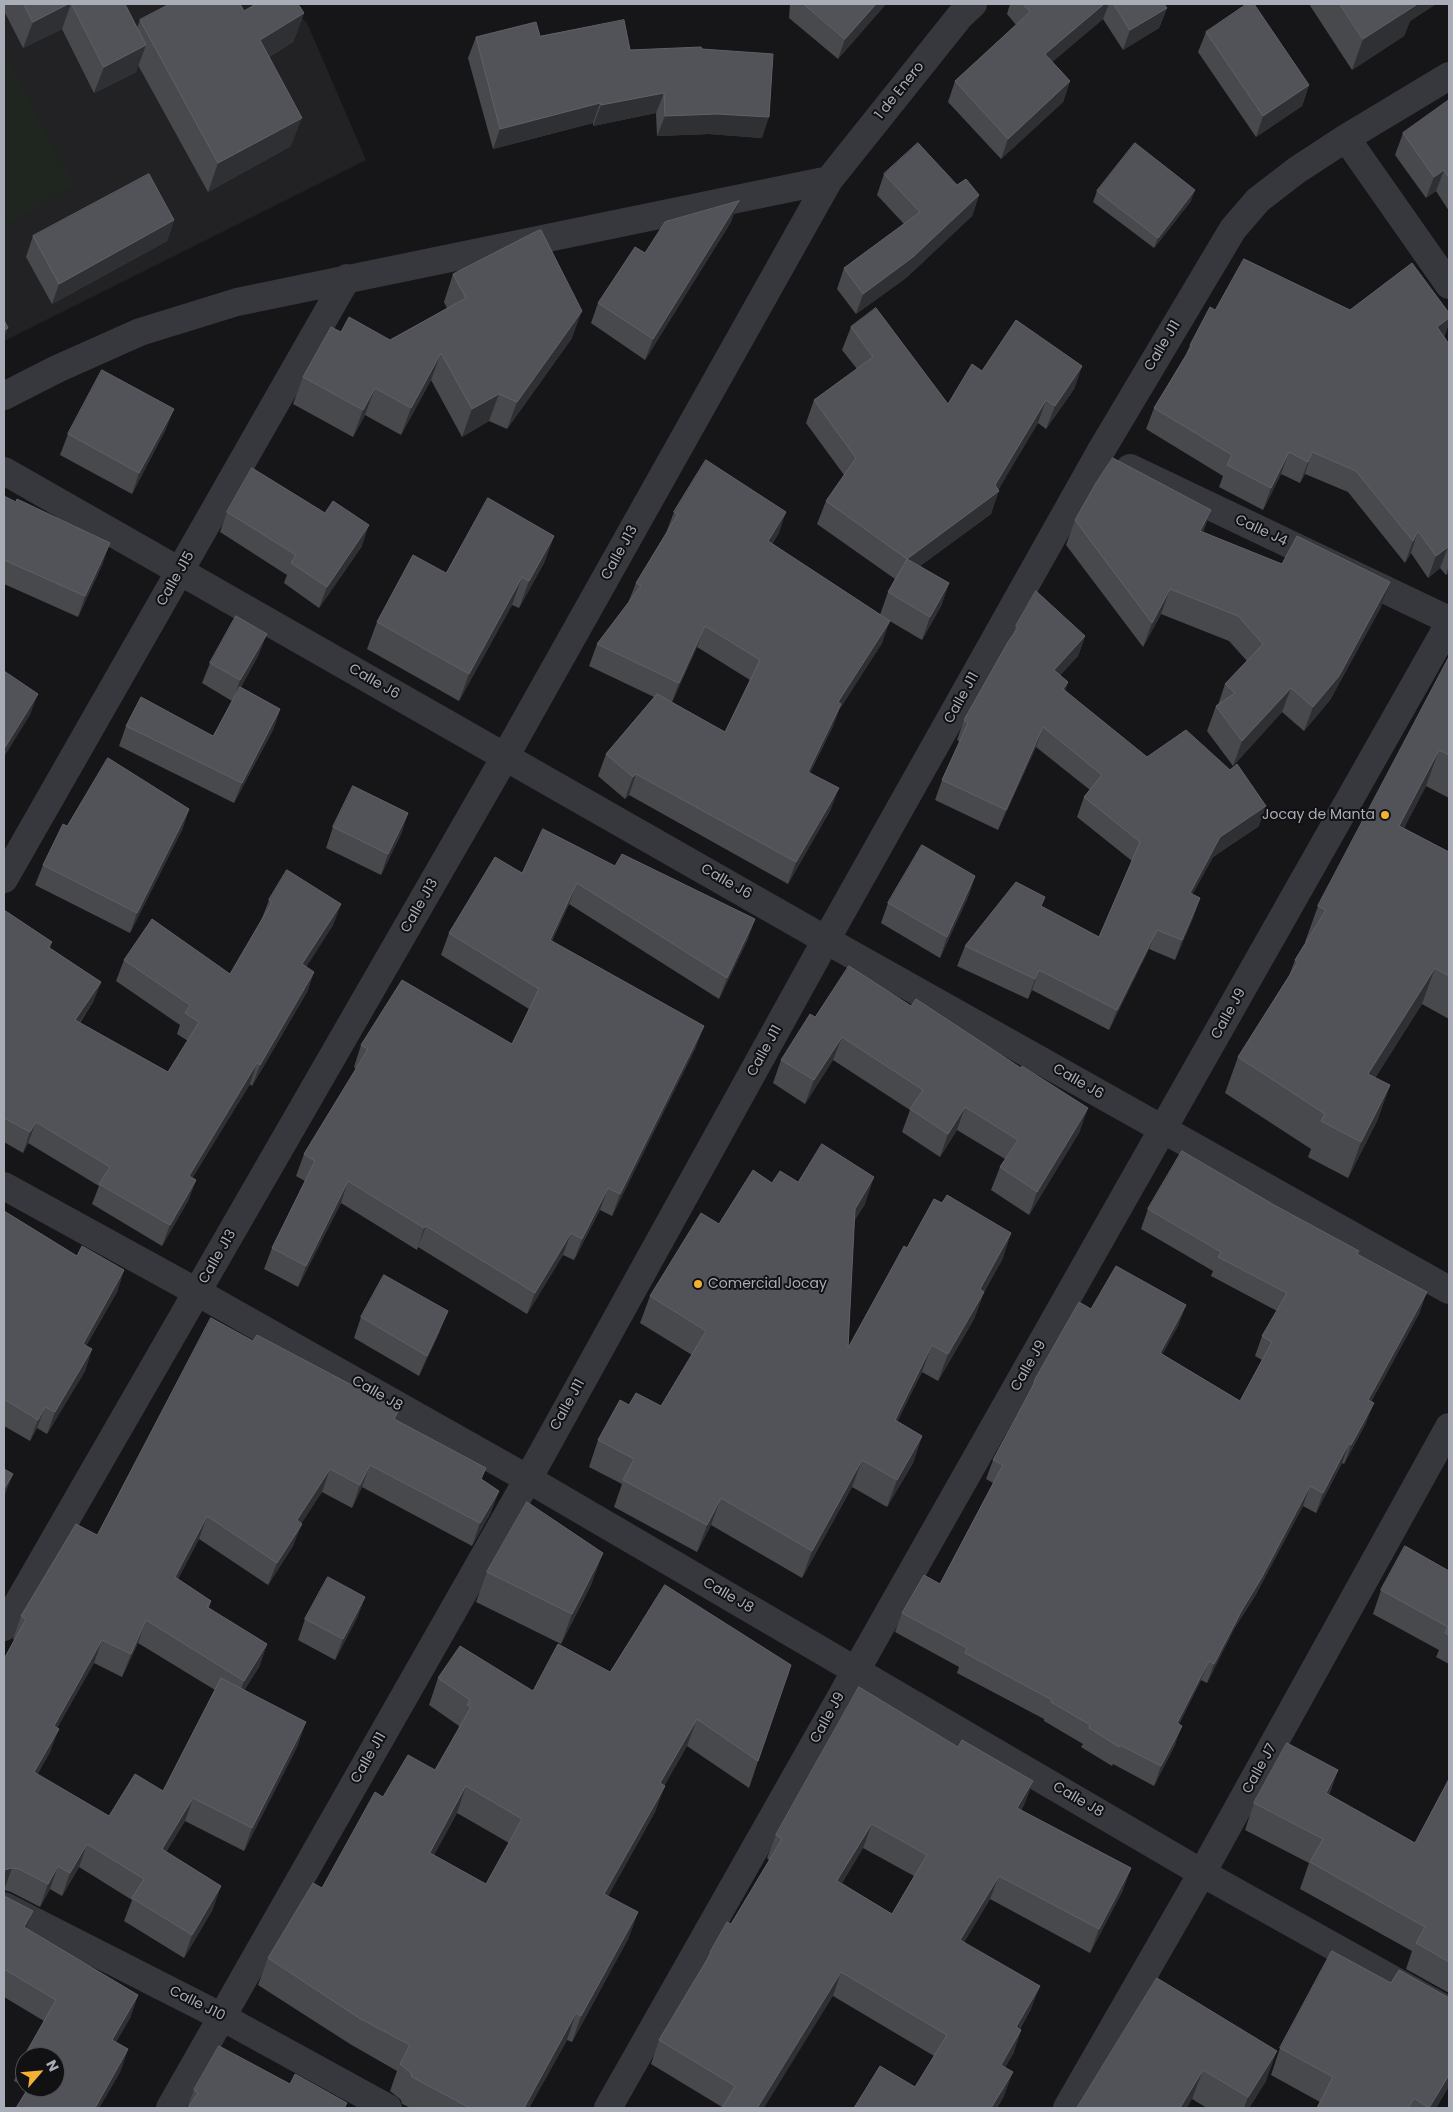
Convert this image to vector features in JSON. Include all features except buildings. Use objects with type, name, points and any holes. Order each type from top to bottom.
[{"type":"street","name":"1 de Enero","points":[[829,180],[960,16],[973,4]]},
{"type":"street","name":"Calle J11","points":[[170,2108],[528,1479],[826,940],[1099,454],[1233,229],[1258,200],[1297,170],[1449,76]]},
{"type":"street","points":[[1346,138],[1449,285]]},
{"type":"street","points":[[4,396],[57,369],[140,332],[237,302],[829,180]]},
{"type":"street","name":"Calle J13","points":[[4,1627],[505,757],[829,180]]},
{"type":"street","name":"Calle J15","points":[[4,879],[347,278]]},
{"type":"street","name":"Calle J4","points":[[1099,454],[1449,622]]},
{"type":"street","name":"Calle J6","points":[[4,472],[181,571],[826,940],[1449,1290]]},
{"type":"street","name":"Calle J9","points":[[608,2108],[854,1670],[1164,1131],[1449,622]]},
{"type":"street","name":"Calle J8","points":[[4,1186],[197,1292],[528,1479],[1202,1873],[1449,2011]]},
{"type":"street","name":"Calle J7","points":[[1067,2108],[1202,1873],[1449,1427]]},
{"type":"street","name":"Calle J10","points":[[4,1906],[222,2016],[388,2108]]},
{"type":"shaded area","points":[[4,4],[288,4],[307,23],[366,160],[4,341]]},
{"type":"shaded area","points":[[4,55],[75,186],[4,225]]},
{"type":"place","name":"Jocay de Manta","points":[[1385,815]]},
{"type":"place","name":"Comercial Jocay","points":[[698,1284]]}]
